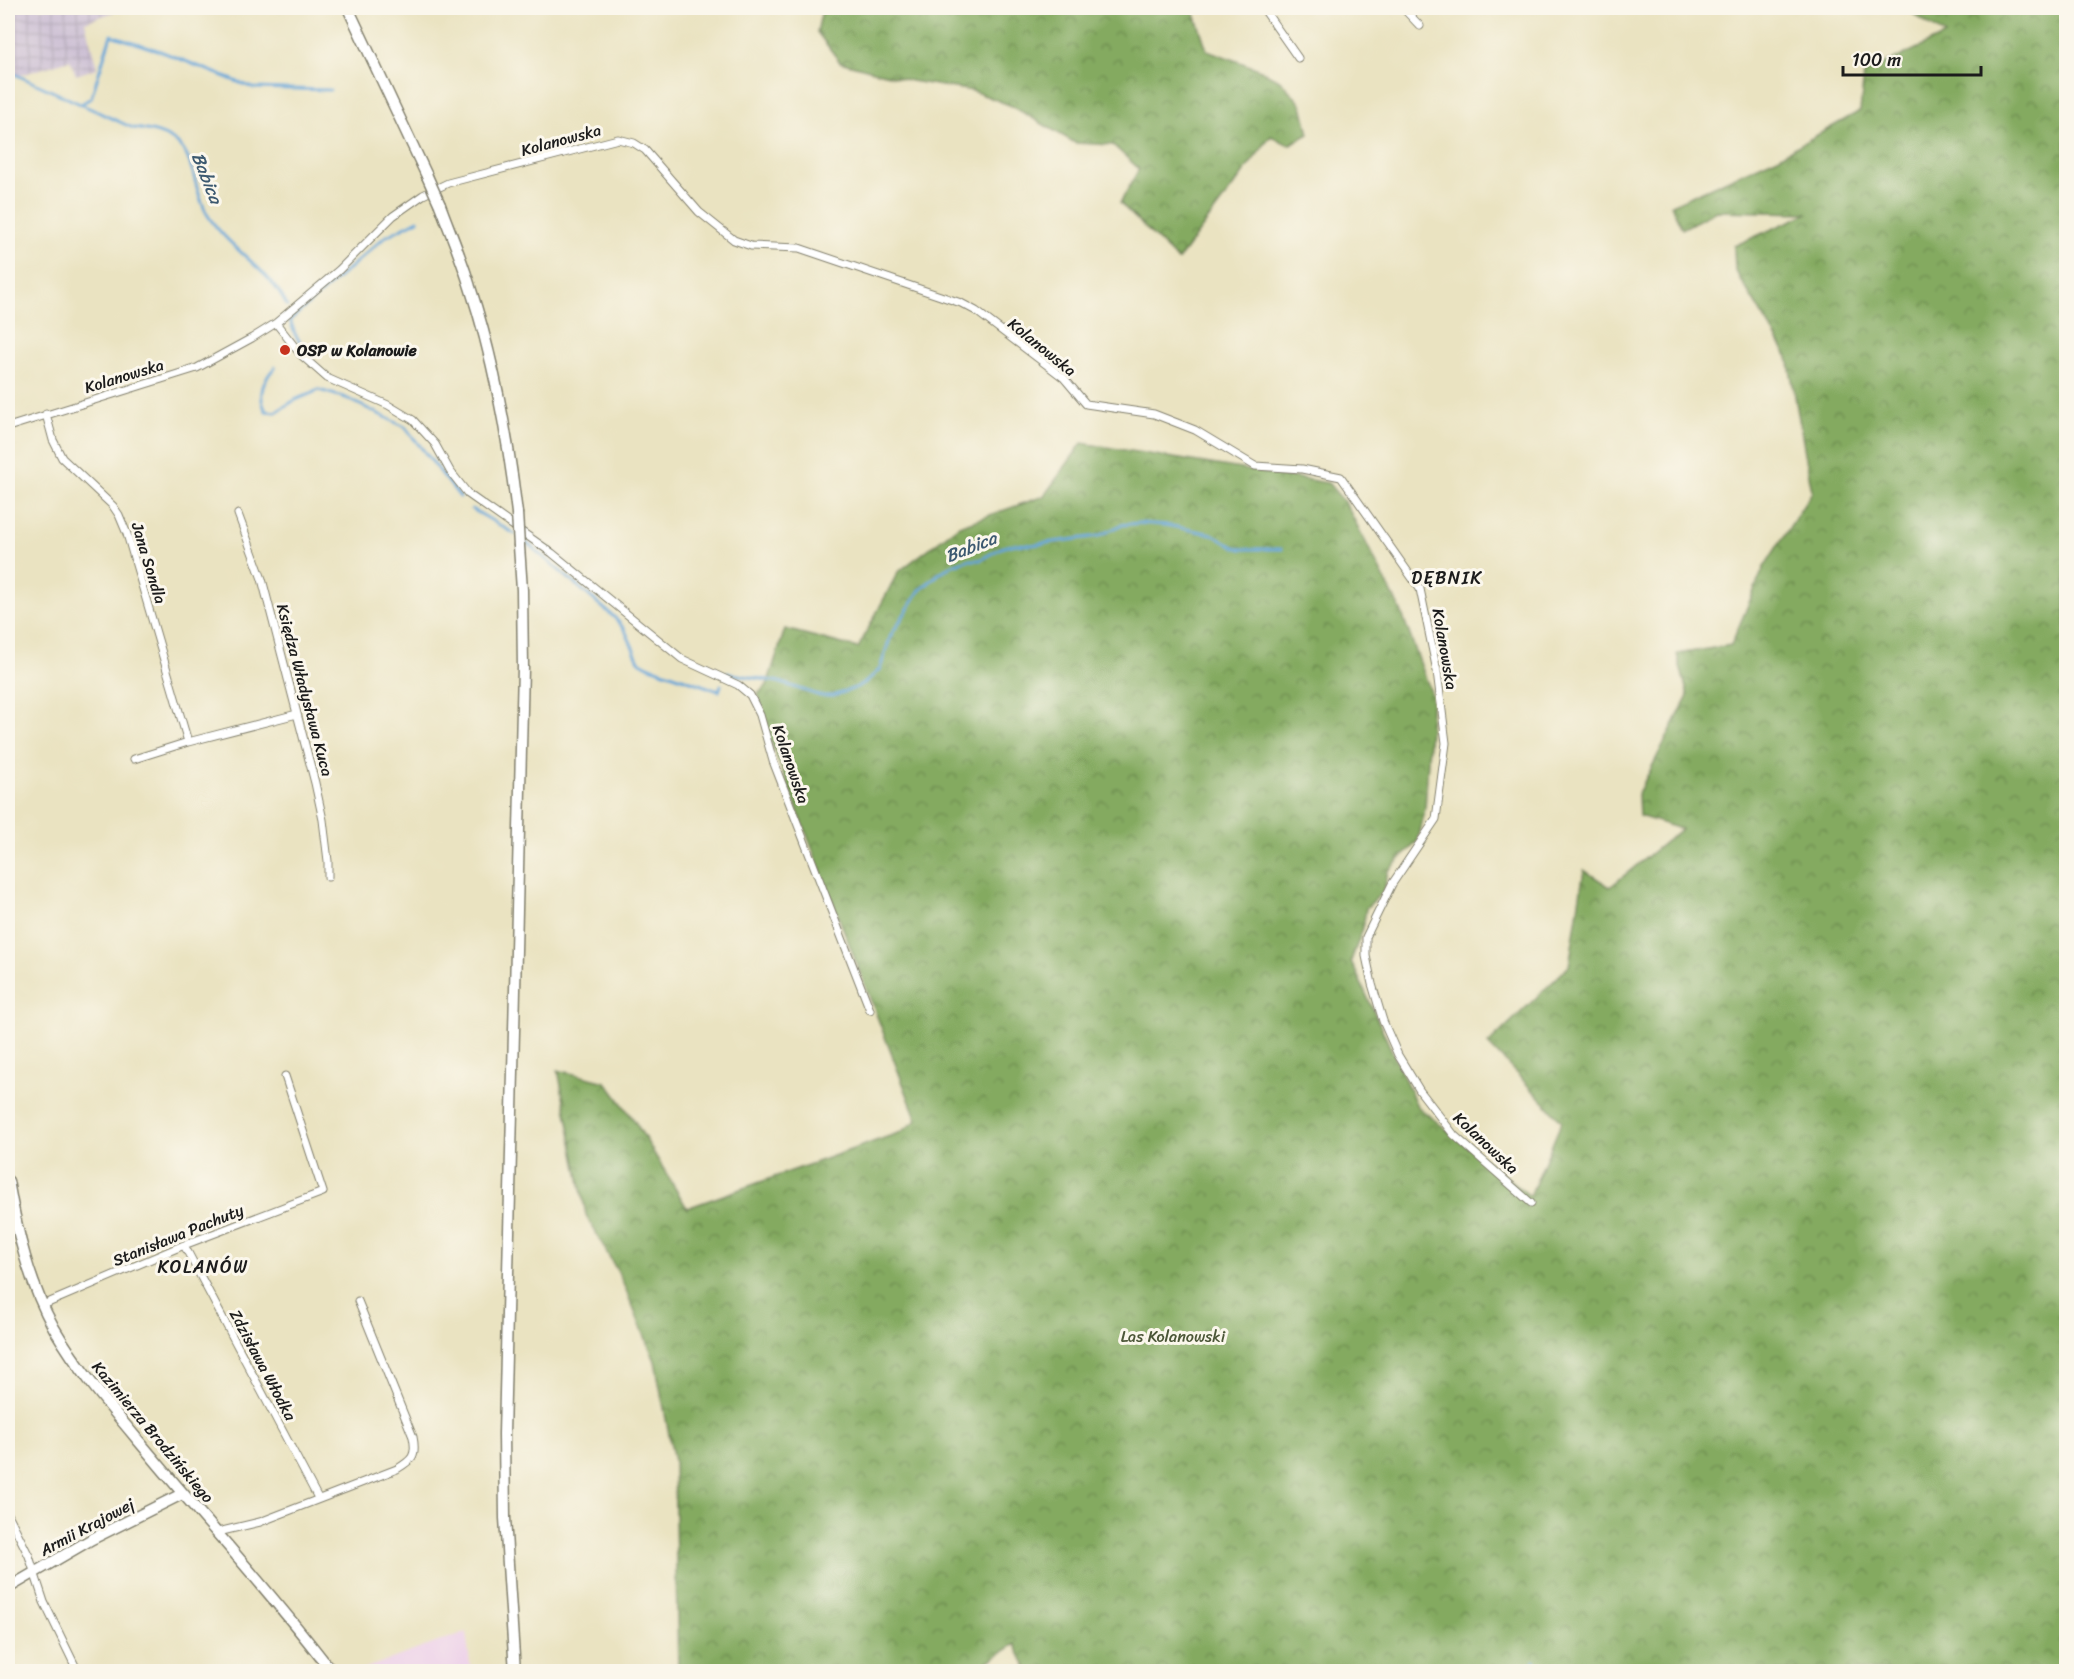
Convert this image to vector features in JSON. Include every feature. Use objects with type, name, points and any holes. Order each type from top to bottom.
[{"type":"main road","points":[[348,8],[440,205],[470,287],[495,381],[510,456],[517,513],[522,590],[522,680],[504,1434],[505,1518],[517,1671]]},
{"type":"main road","name":"Kazimierza Brodzińskiego","points":[[8,1181],[22,1250],[54,1328],[79,1367],[107,1404],[182,1494],[218,1532],[332,1671]]},
{"type":"main road","name":"Armii Krajowej","points":[[8,1588],[92,1539],[182,1494]]},
{"type":"street","points":[[1263,8],[1298,58]]},
{"type":"street","points":[[1403,8],[1420,26]]},
{"type":"street","name":"Kolanowska","points":[[8,427],[197,368],[245,342],[276,323],[339,270],[393,216],[423,195],[448,183],[618,139],[634,143],[645,150],[699,212],[734,240],[751,246],[799,248],[961,303],[976,311],[1064,378],[1086,404],[1154,414],[1195,430],[1255,466],[1302,468],[1341,477],[1420,589],[1437,671],[1446,743],[1436,819],[1392,884],[1365,937],[1366,956],[1372,984],[1383,1021],[1398,1056],[1425,1098],[1454,1135],[1531,1203]]},
{"type":"street","name":"Kolanowska","points":[[276,323],[301,355],[327,378],[388,405],[412,420],[435,444],[450,471],[468,494],[552,553],[682,659],[738,685],[750,695],[756,705],[773,761],[870,1010]]},
{"type":"street","name":"Jana Sondla","points":[[46,414],[53,440],[63,458],[113,506],[119,515],[188,742]]},
{"type":"street","name":"Księdza Władysława Kuca","points":[[238,514],[262,579],[297,714],[323,820],[328,877]]},
{"type":"street","points":[[134,759],[188,742],[297,714]]},
{"type":"street","name":"Stanisława Pachuty","points":[[43,1305],[184,1245],[323,1192],[285,1076]]},
{"type":"street","name":"Zdzisława Włodka","points":[[184,1245],[318,1498]]},
{"type":"street","points":[[218,1532],[260,1522],[397,1469],[411,1460],[416,1449],[414,1437],[358,1302]]},
{"type":"street","points":[[8,1514],[26,1548],[44,1602],[78,1671]]},
{"type":"shaded area","points":[[8,8],[113,8],[114,12],[85,22],[97,68],[76,75],[70,60],[8,79]]},
{"type":"shaded area","points":[[466,1632],[471,1671],[358,1671]]},
{"type":"green space","points":[[825,8],[1193,8],[1207,50],[1256,68],[1281,81],[1302,105],[1309,134],[1289,145],[1271,136],[1178,260],[1120,203],[1139,169],[1113,145],[1075,143],[1012,106],[973,91],[911,81],[840,62],[817,32],[822,10]]},
{"type":"green space","name":"Las Kolanowski","points":[[1911,8],[2066,8],[2066,1671],[1029,1672],[1015,1644],[974,1671],[678,1671],[674,1461],[655,1361],[620,1276],[586,1215],[558,1070],[606,1082],[634,1120],[687,1208],[901,1132],[917,1120],[768,734],[758,694],[767,685],[785,629],[858,648],[898,572],[959,526],[1044,496],[1082,443],[1328,483],[1346,504],[1401,611],[1432,695],[1425,809],[1418,841],[1388,871],[1384,891],[1366,908],[1363,928],[1351,961],[1417,1106],[1530,1196],[1562,1121],[1488,1044],[1569,966],[1584,870],[1610,887],[1681,829],[1639,816],[1638,794],[1688,696],[1677,654],[1731,645],[1764,567],[1812,492],[1788,357],[1735,270],[1734,246],[1808,213],[1716,211],[1682,229],[1671,205],[1778,157],[1860,111],[1864,74],[1945,35],[1909,11]]},
{"type":"waterway","points":[[81,104],[91,98],[111,35],[160,51],[253,88],[330,90]]},
{"type":"waterway","name":"Babica","points":[[8,71],[133,128],[170,138],[180,146],[189,161],[204,209],[209,217],[228,240],[271,281],[287,306]]},
{"type":"waterway","points":[[301,344],[290,320],[385,237],[418,220]]},
{"type":"waterway","name":"Babica","points":[[275,367],[267,377],[263,388],[262,399],[266,411],[276,412],[295,400],[319,390],[346,398],[405,427],[460,497]]},
{"type":"waterway","name":"Babica","points":[[472,509],[515,534]]},
{"type":"waterway","name":"Babica","points":[[727,673],[779,682],[821,696],[833,696],[855,688],[866,682],[880,669],[891,635],[920,590],[953,565],[967,560],[980,560],[1001,548],[1015,544],[1031,545],[1099,536],[1121,525],[1139,523],[1166,525],[1212,534],[1241,549],[1282,549]]},
{"type":"waterway","name":"Babica","points":[[521,538],[614,617],[625,630],[639,661],[719,691],[721,685]]},
{"type":"waterway","points":[[1534,1661],[1534,1672]]},
{"type":"place","name":"OSP w Kolanowie","points":[[285,350]]},
{"type":"district","name":"DĘBNIK","points":[[1447,578]]},
{"type":"district","name":"KOLANÓW","points":[[203,1267]]}]
